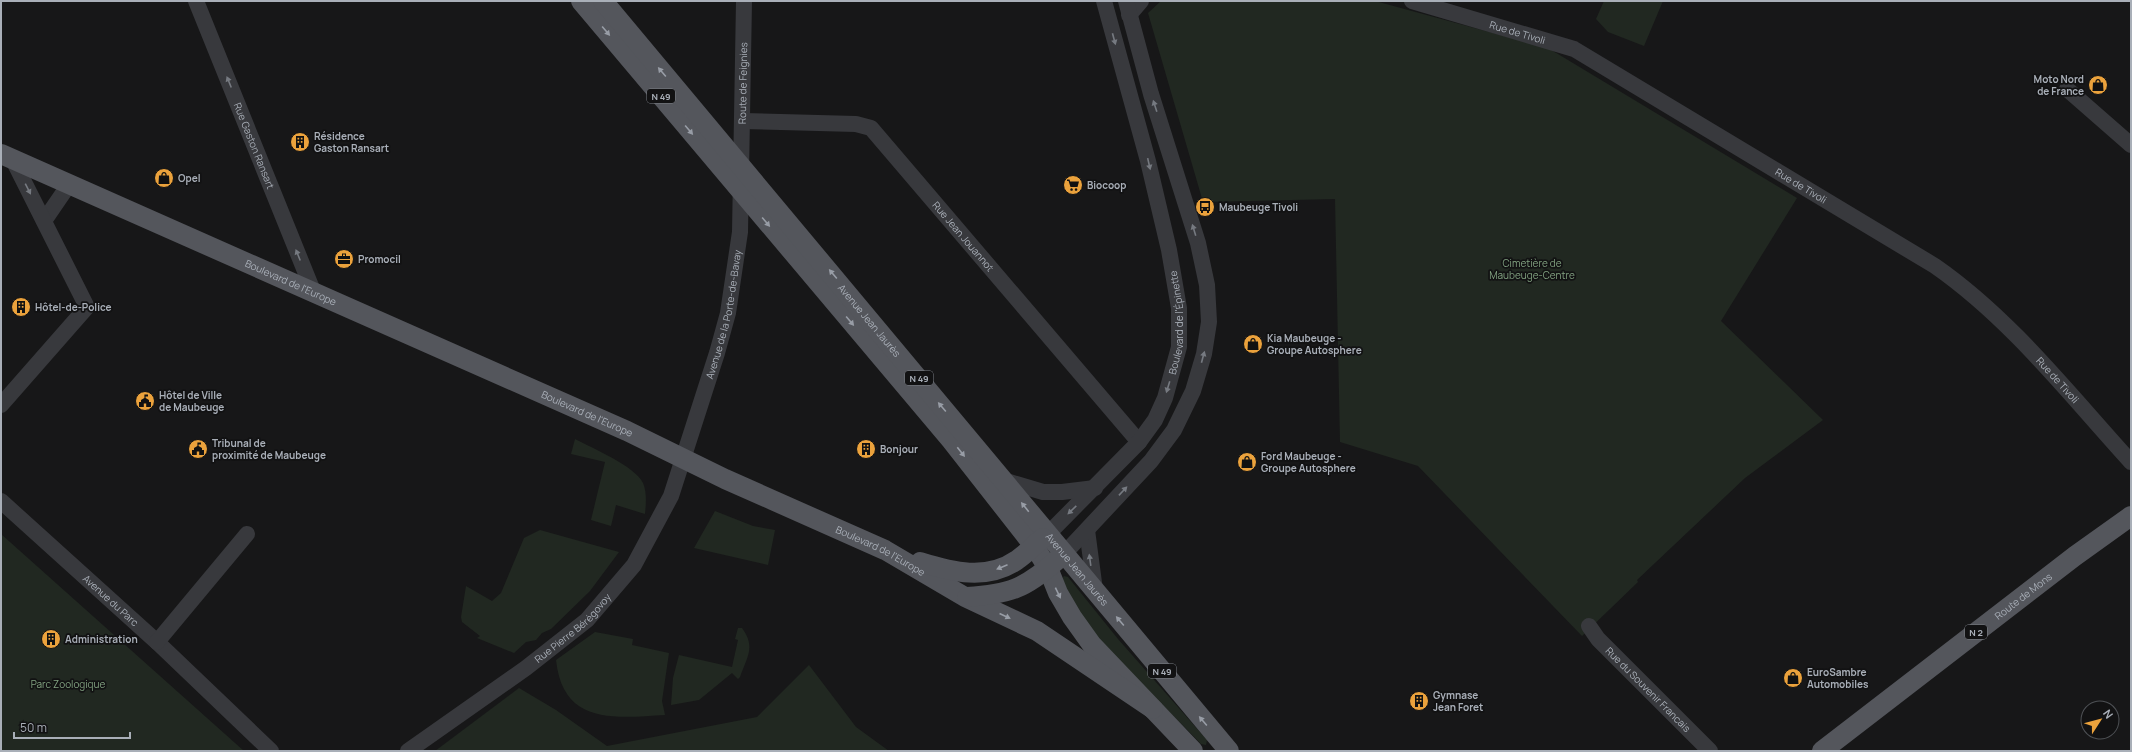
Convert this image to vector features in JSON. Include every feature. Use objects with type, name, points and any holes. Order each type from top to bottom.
[{"type":"main road","name":"Avenue Jean Jaurès","points":[[581,1],[951,440],[1041,540],[1064,554],[1229,751]]},
{"type":"main road","name":"Avenue Jean Jaurès","points":[[603,1],[742,165],[1004,480],[1041,540],[1048,568],[1058,593],[1072,617],[1092,645],[1193,751]]},
{"type":"main road","name":"Boulevard de l'Europe","points":[[4,153],[627,431],[725,479],[885,550],[965,597],[1037,631],[1153,709]]},
{"type":"main road","name":"Route de Mons","points":[[1822,751],[2075,556],[2131,516]]},
{"type":"main road","points":[[885,550],[938,568],[969,574],[988,573],[1003,568],[1017,560],[1041,540]]},
{"type":"main road","points":[[965,597],[1008,592],[1031,580],[1064,554]]},
{"type":"street","name":"Rue Gaston Ransart","points":[[196,1],[313,291]]},
{"type":"street","name":"Route de Feignies","points":[[742,165],[744,1]]},
{"type":"street","points":[[1064,554],[1151,462],[1174,430],[1193,391],[1204,354],[1209,322],[1207,285],[1198,242],[1151,94],[1128,8],[1141,1]]},
{"type":"street","name":"Rue de Tivoli","points":[[1412,1],[1574,48],[1935,266],[1956,281],[2000,318],[2131,462]]},
{"type":"street","name":"Boulevard de l'Épinette","points":[[1041,540],[1095,488],[1139,442],[1155,420],[1165,398],[1179,347],[1179,308],[1169,250],[1148,161],[1103,2]]},
{"type":"street","points":[[2067,89],[2131,146]]},
{"type":"street","name":"Rue Jean Jouannot","points":[[743,120],[856,124],[871,128],[1139,442]]},
{"type":"street","points":[[1,405],[87,307],[66,268],[44,221],[4,153]]},
{"type":"street","name":"Avenue de la Porte-de-Bavay","points":[[682,458],[717,354],[728,314],[740,232],[742,165]]},
{"type":"street","points":[[44,221],[70,183]]},
{"type":"street","name":"Rue Pierre Bérégovoy","points":[[408,751],[526,668],[587,620],[634,565],[644,549],[671,496],[682,458]]},
{"type":"street","points":[[1004,480],[1043,492],[1062,492],[1095,488]]},
{"type":"street","name":"Avenue du Parc","points":[[1,501],[157,642],[271,751]]},
{"type":"street","points":[[1087,530],[1095,590]]},
{"type":"street","points":[[157,642],[247,534]]},
{"type":"street","name":"Rue du Souvenir Francais","points":[[1589,626],[1598,639],[1710,751]]},
{"type":"green space","name":"Cimetière de Maubeuge-Centre","points":[[1161,1],[1375,1],[1548,48],[1797,198],[1721,321],[1823,420],[1745,478],[1637,580],[1638,582],[1582,636],[1418,466],[1340,442],[1335,199],[1203,202],[1148,13]]},
{"type":"green space","points":[[1604,1],[1663,1],[1644,46],[1608,32],[1596,19]]},
{"type":"green space","points":[[575,439],[622,464],[638,477],[643,483],[645,490],[645,514],[616,505],[611,526],[591,520],[605,462],[571,454]]},
{"type":"green space","points":[[715,511],[753,526],[775,530],[768,565],[694,548]]},
{"type":"green space","points":[[540,530],[619,552],[590,591],[551,629],[542,633],[536,640],[526,642],[514,653],[477,638],[480,636],[462,622],[461,617],[466,586],[492,601],[501,593],[524,538]]},
{"type":"green space","name":"Parc Zoologique","points":[[1,534],[244,751],[1,751]]},
{"type":"green space","points":[[1064,576],[1068,577],[1118,639],[1207,740],[1206,745],[1201,744],[1123,667],[1104,646],[1072,602],[1062,579]]},
{"type":"green space","points":[[738,628],[742,628],[749,641],[749,652],[740,677],[738,679],[732,673],[699,700],[671,705],[673,678],[679,655],[732,667],[738,640],[735,639]]},
{"type":"green space","points":[[595,632],[633,639],[632,645],[669,653],[662,701],[665,715],[627,717],[594,713],[580,707],[569,696],[561,681],[556,660]]},
{"type":"green space","points":[[809,665],[856,727],[889,751],[435,751],[519,688],[556,710],[607,746],[757,717]]},
{"type":"place","name":"Moto Nord de France","points":[[2098,85]]},
{"type":"place","name":"Résidence Gaston Ransart","points":[[300,142]]},
{"type":"place","name":"Opel","points":[[164,178]]},
{"type":"place","name":"Biocoop","points":[[1073,185]]},
{"type":"place","name":"Maubeuge Tivoli","points":[[1205,207]]},
{"type":"place","name":"Promocil","points":[[344,259]]},
{"type":"place","name":"Hôtel-de-Police","points":[[21,307]]},
{"type":"place","name":"Kia Maubeuge - Groupe Autosphere","points":[[1253,344]]},
{"type":"place","name":"Hôtel de Ville de Maubeuge","points":[[145,401]]},
{"type":"place","name":"Tribunal de proximité de Maubeuge","points":[[198,449]]},
{"type":"place","name":"Bonjour","points":[[866,449]]},
{"type":"place","name":"Ford Maubeuge - Groupe Autosphere","points":[[1247,462]]},
{"type":"place","name":"Administration","points":[[51,639]]},
{"type":"place","name":"EuroSambre Automobiles","points":[[1793,678]]},
{"type":"place","name":"Gymnase Jean Foret","points":[[1419,701]]}]
